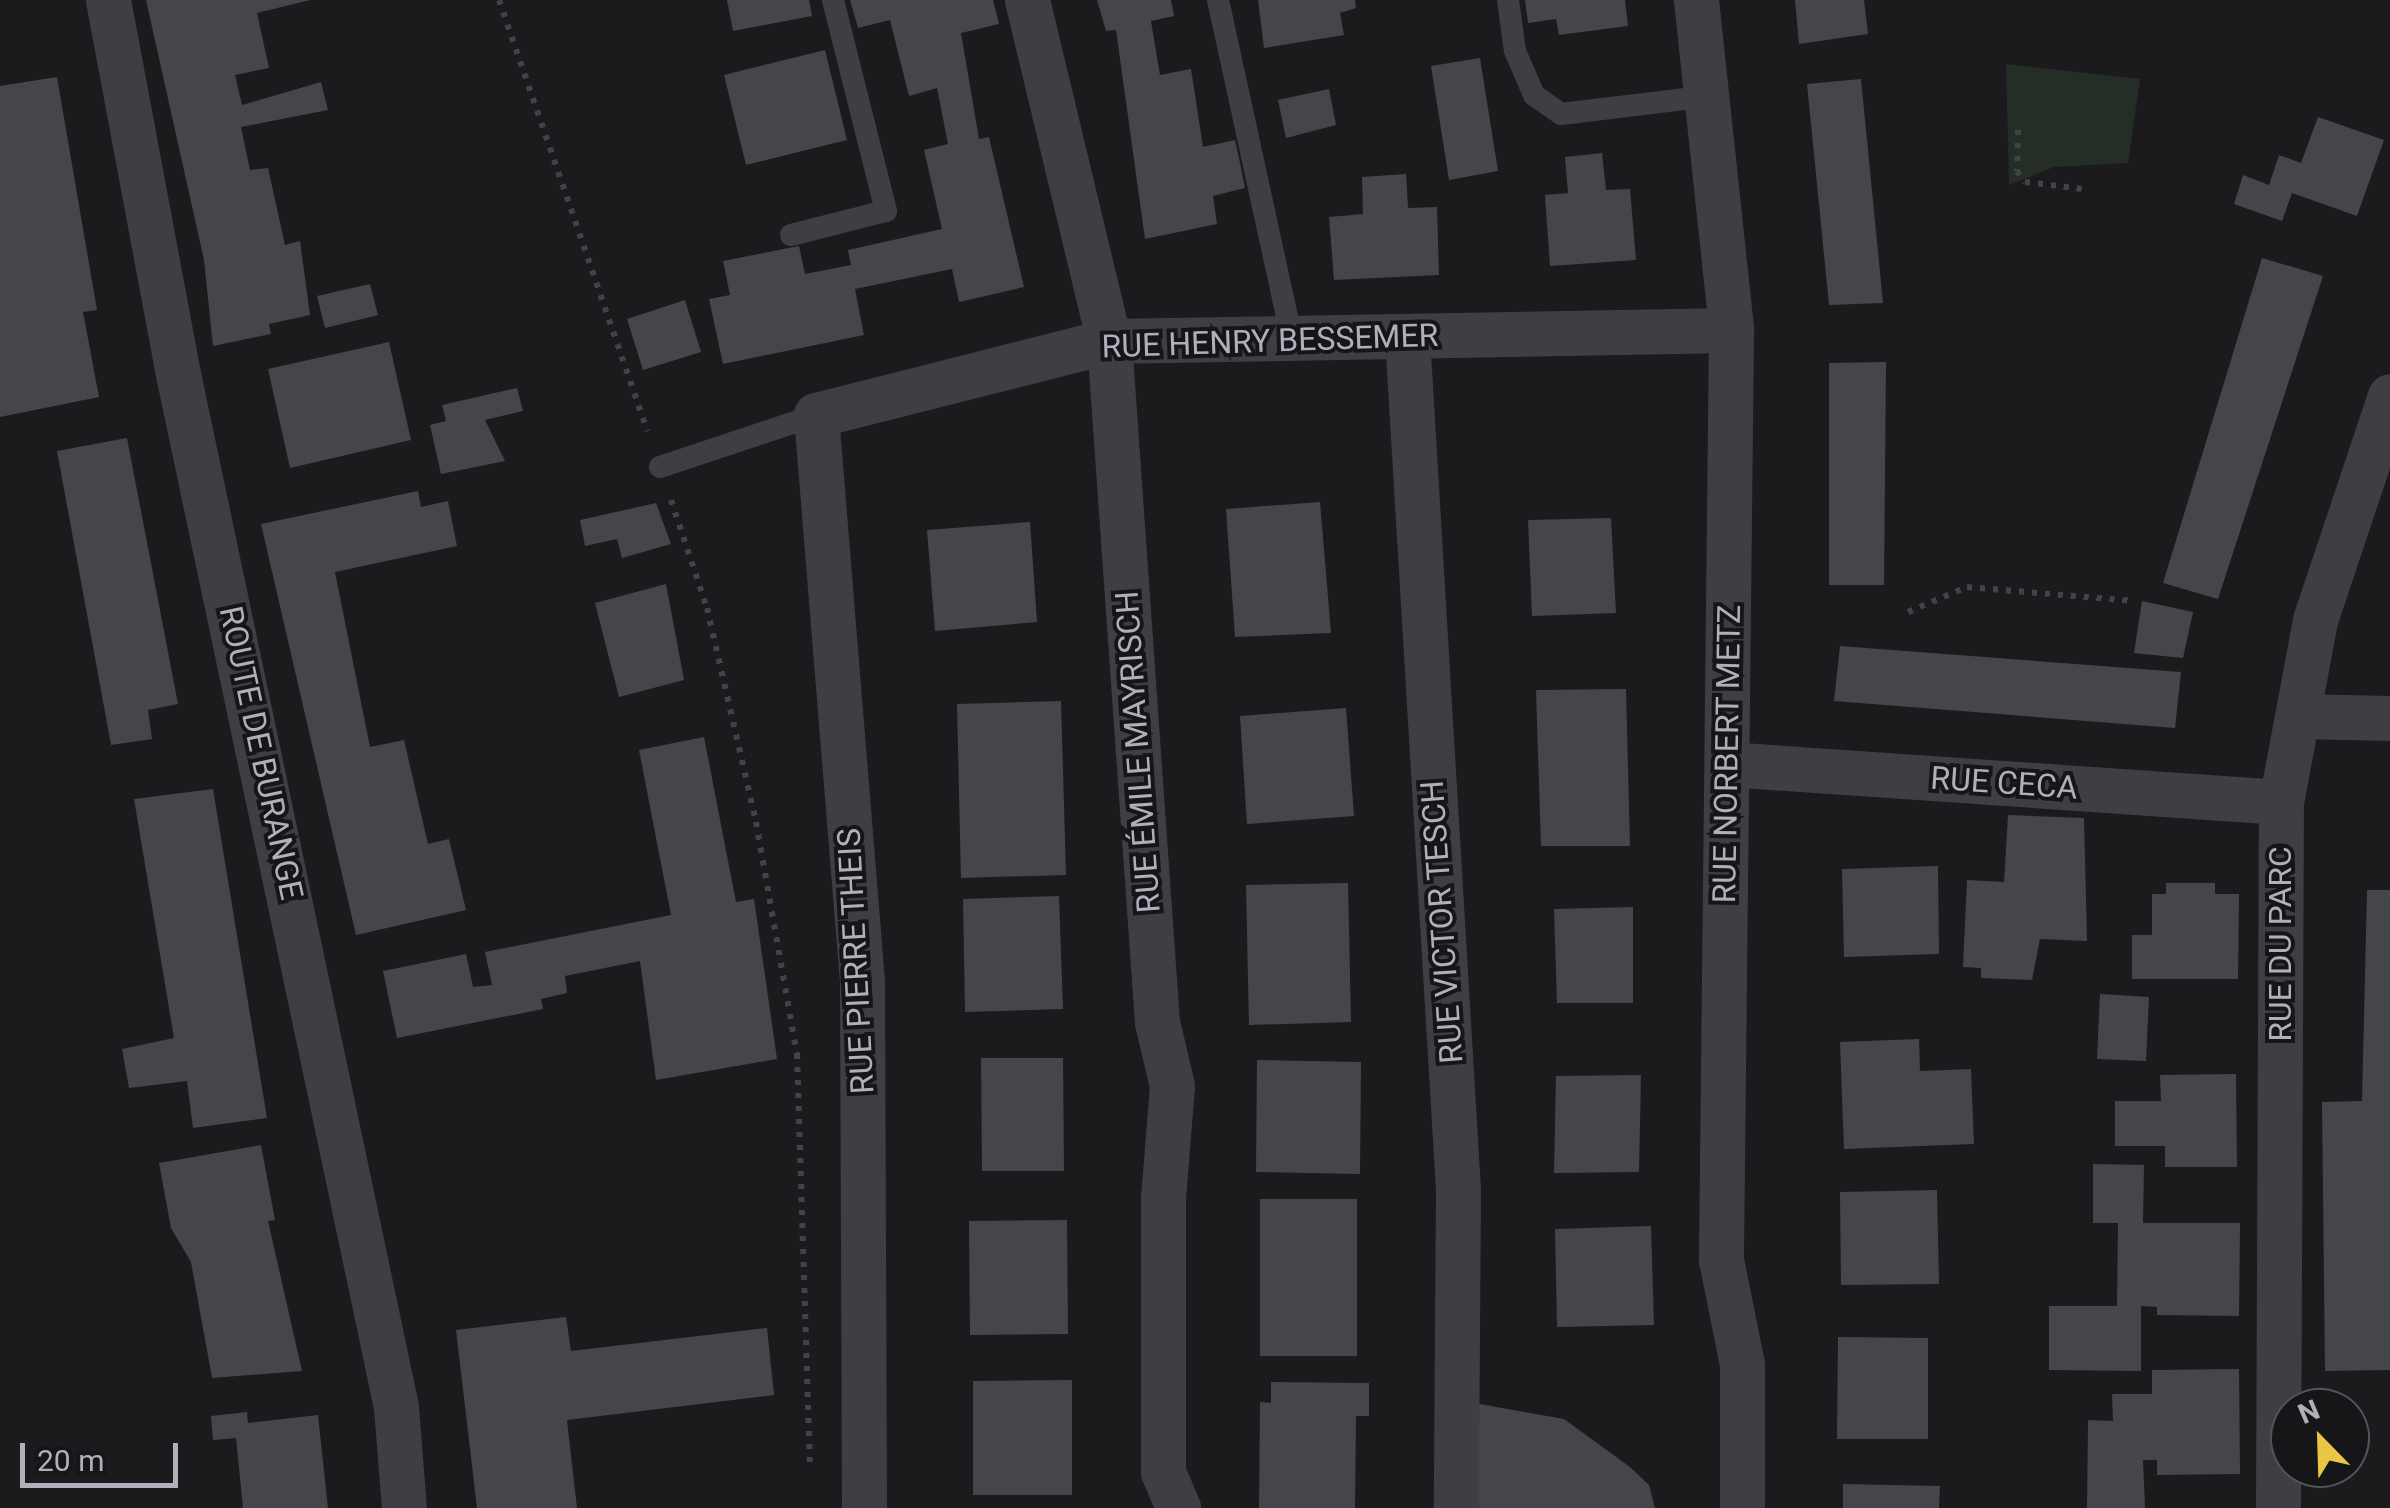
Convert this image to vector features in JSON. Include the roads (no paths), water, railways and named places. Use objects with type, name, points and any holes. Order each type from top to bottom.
[{"type":"street","name":"ROUTE DE BURANGE","points":[[108,0],[178,374],[392,1388],[404,1508]]},
{"type":"street","name":"RUE ÉMILE MAYRISCH","points":[[1027,0],[1109,341],[1157,1022],[1172,1086],[1163,1196],[1163,1472],[1178,1508]]},
{"type":"street","name":"RUE NORBERT METZ","points":[[1696,0],[1731,330],[1721,1260],[1742,1364],[1742,1508]]},
{"type":"street","name":"RUE HENRY BESSEMER","points":[[816,415],[1109,341],[1731,330]]},
{"type":"street","name":"RUE VICTOR TESCH","points":[[1406,336],[1458,1190],[1456,1508]]},
{"type":"street","name":"RUE DU PARC","points":[[2278,1508],[2281,802],[2315,620],[2390,396]]},
{"type":"street","name":"RUE PIERRE THEIS","points":[[816,415],[862,981],[864,1508]]},
{"type":"street","points":[[2298,716],[2390,718]]},
{"type":"street","name":"RUE CECA","points":[[1727,764],[2281,802]]},
{"type":"lane","points":[[790,235],[886,211],[833,0]]},
{"type":"lane","points":[[1218,0],[1292,338]]},
{"type":"lane","points":[[1508,0],[1516,51],[1534,95],[1561,114],[1709,96]]},
{"type":"lane","points":[[660,467],[816,415]]}]
